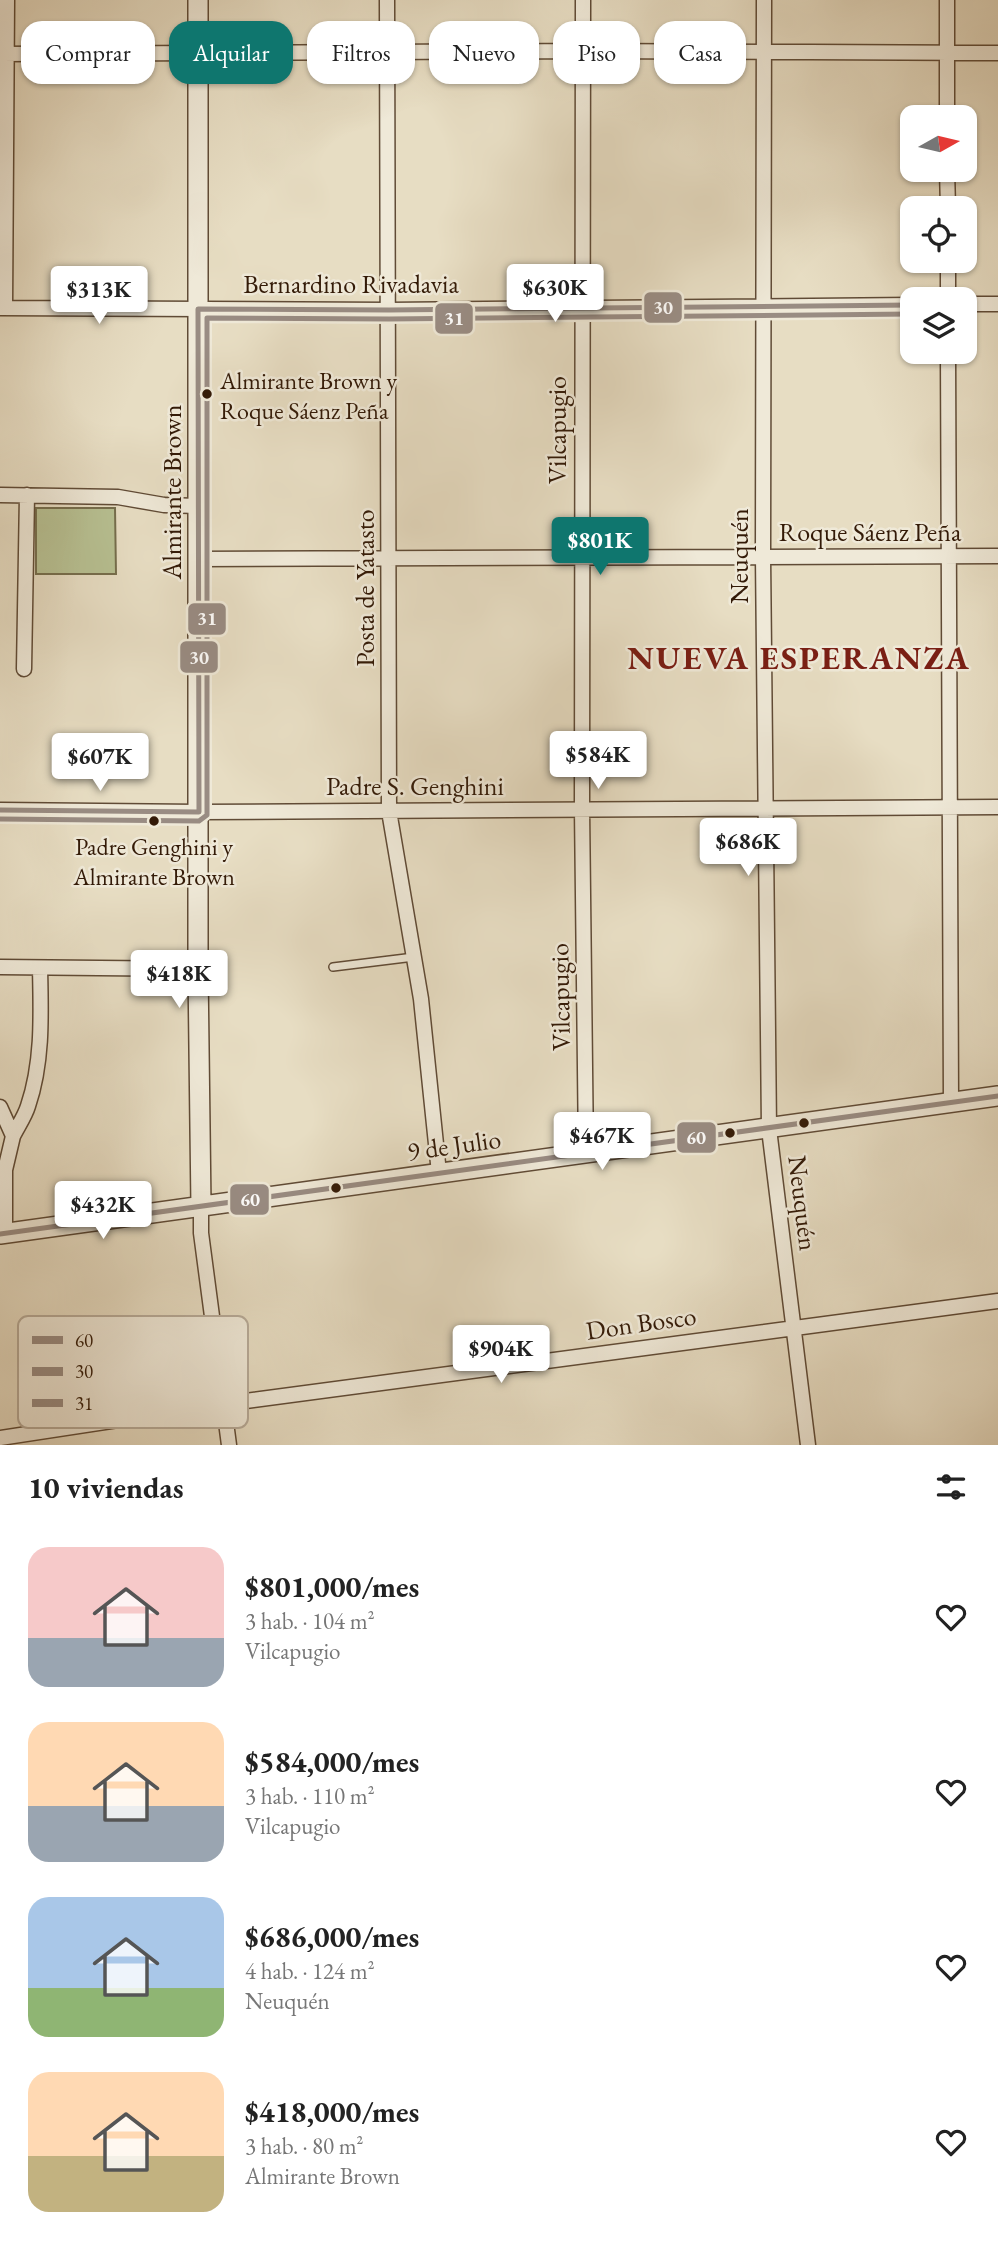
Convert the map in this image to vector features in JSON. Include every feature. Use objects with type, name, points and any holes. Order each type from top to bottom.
[{"type":"street","points":[[2,308],[4,54],[7,0]]},
{"type":"street","name":"Almirante Brown","points":[[198,0],[198,21]]},
{"type":"street","name":"Posta de Yatasto","points":[[387,0],[387,21]]},
{"type":"street","name":"Vilcapugio","points":[[583,0],[583,21]]},
{"type":"street","name":"Neuquén","points":[[764,0],[764,809],[769,1129],[808,1445]]},
{"type":"street","points":[[947,0],[947,105]]},
{"type":"street","points":[[415,52],[553,51]]},
{"type":"street","points":[[640,51],[998,53]]},
{"type":"street","points":[[4,54],[169,54]]},
{"type":"street","name":"Almirante Brown","points":[[198,84],[198,969],[201,1233],[212,1316]]},
{"type":"street","name":"Posta de Yatasto","points":[[387,84],[389,811],[421,999],[439,1173]]},
{"type":"street","name":"Vilcapugio","points":[[582,84],[582,809],[586,1154]]},
{"type":"street","name":"Bernardino Rivadavia","points":[[2,308],[389,310],[900,304]]},
{"type":"street","points":[[977,304],[998,304]]},
{"type":"street","points":[[948,364],[951,1103]]},
{"type":"street","points":[[0,495],[118,497],[164,505],[198,506]]},
{"type":"street","points":[[24,669],[27,495]]},
{"type":"street","name":"Roque Sáenz Peña","points":[[197,559],[998,556]]},
{"type":"street","name":"Padre S. Genghini","points":[[0,810],[199,812],[998,807]]},
{"type":"street","points":[[0,967],[198,969]]},
{"type":"street","points":[[3,1234],[5,1170],[13,1136],[27,1109],[36,1078],[40,1036],[40,968]]},
{"type":"street","name":"9 de Julio","points":[[3,1234],[998,1096]]},
{"type":"street","points":[[0,1107],[13,1136]]},
{"type":"street","name":"Don Bosco","points":[[248,1401],[998,1301]]},
{"type":"street","name":"Don Bosco","points":[[0,1438],[66,1428]]},
{"type":"lane","points":[[333,967],[414,957]]},
{"type":"green space","points":[[36,508],[115,508],[116,574],[36,574]]},
{"type":"transit line","name":"30","points":[[0,810],[199,812],[198,309],[900,305]]},
{"type":"transit line","name":"31","points":[[0,819],[199,821],[207,815],[207,318],[900,314]]},
{"type":"transit line","name":"60","points":[[0,1234],[998,1096]]},
{"type":"place","name":"Almirante Brown y Roque Sáenz Peña","points":[[207,394]]},
{"type":"place","name":"Padre Genghini y Almirante Brown","points":[[154,821]]},
{"type":"district","name":"NUEVA ESPERANZA","points":[[799,657]]}]
